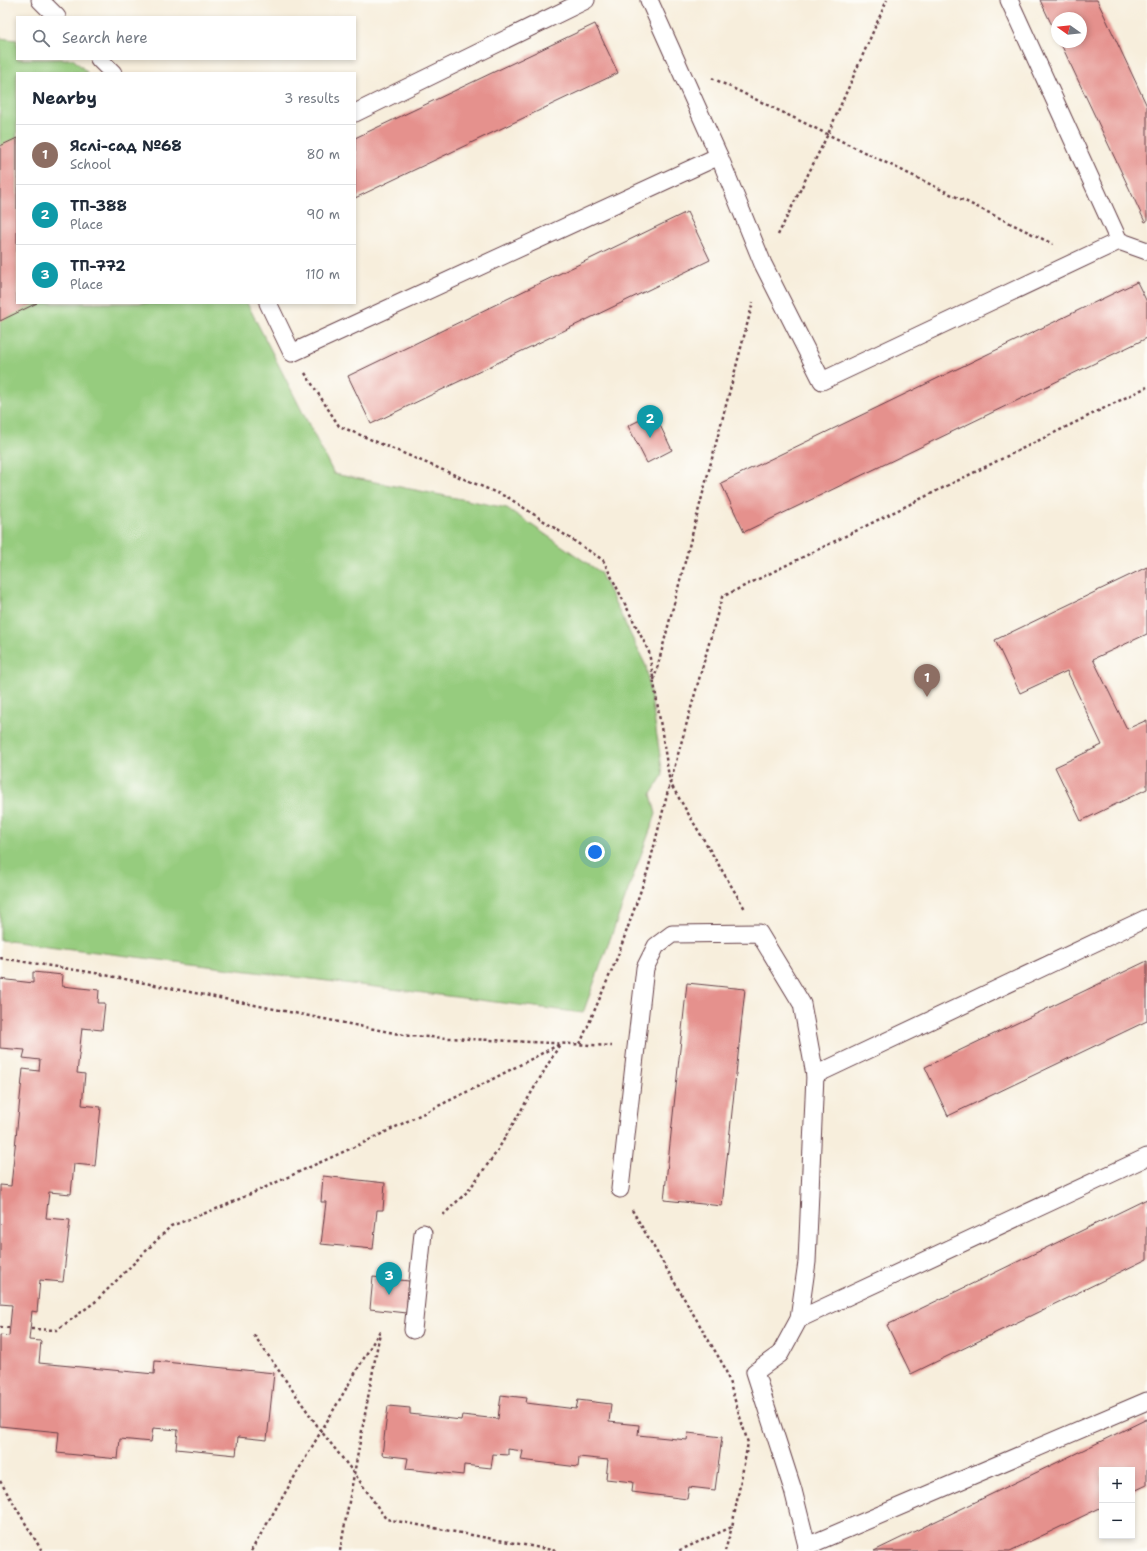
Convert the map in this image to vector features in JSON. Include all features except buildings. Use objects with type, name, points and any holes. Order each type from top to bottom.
[{"type":"lane","points":[[40,0],[56,16]]},
{"type":"lane","points":[[356,113],[586,0]]},
{"type":"lane","points":[[649,0],[719,156],[763,264],[822,381],[1119,241],[1147,251]]},
{"type":"lane","points":[[1009,0],[1119,241]]},
{"type":"lane","points":[[100,60],[112,72]]},
{"type":"lane","points":[[268,304],[292,353],[719,156]]},
{"type":"lane","points":[[815,1075],[1147,918]]},
{"type":"lane","points":[[620,1189],[645,968],[656,946],[672,934],[759,933],[802,1004],[815,1075],[807,1262],[799,1319],[780,1354],[755,1372],[793,1490],[806,1548],[1147,1401]]},
{"type":"lane","points":[[799,1319],[1147,1157]]},
{"type":"lane","points":[[413,1330],[423,1234]]},
{"type":"path","points":[[654,682],[763,264],[828,134],[887,0]]},
{"type":"path","points":[[710,77],[1083,258]]},
{"type":"path","points":[[292,353],[339,426],[509,498],[603,560],[649,652],[670,783],[759,933]]},
{"type":"path","points":[[580,1044],[617,958],[646,877],[670,783],[722,597],[1147,387]]},
{"type":"path","points":[[0,958],[94,973],[409,1036],[636,1048]]},
{"type":"path","points":[[423,1234],[468,1191],[496,1153],[560,1044]]},
{"type":"path","points":[[31,1329],[57,1330],[95,1302],[171,1226],[224,1206],[365,1142],[560,1044]]},
{"type":"path","points":[[620,1189],[725,1368],[748,1443],[732,1527],[725,1551]]},
{"type":"path","points":[[0,1327],[10,1328]]},
{"type":"path","points":[[251,1551],[380,1329],[340,1551]]},
{"type":"path","points":[[254,1335],[386,1519],[557,1551]]},
{"type":"path","points":[[0,1481],[42,1551]]},
{"type":"path","points":[[678,1551],[732,1527]]},
{"type":"green space","points":[[0,38],[16,40],[16,60],[74,60],[87,72],[16,72],[16,304],[248,304],[334,474],[507,508],[600,572],[646,666],[663,775],[651,794],[656,814],[583,1013],[0,940]]},
{"type":"place","name":"ТП-388","points":[[650,438]]},
{"type":"place","name":"Яслі-сад №68","points":[[927,697]]},
{"type":"place","name":"ТП-772","points":[[389,1295]]}]
